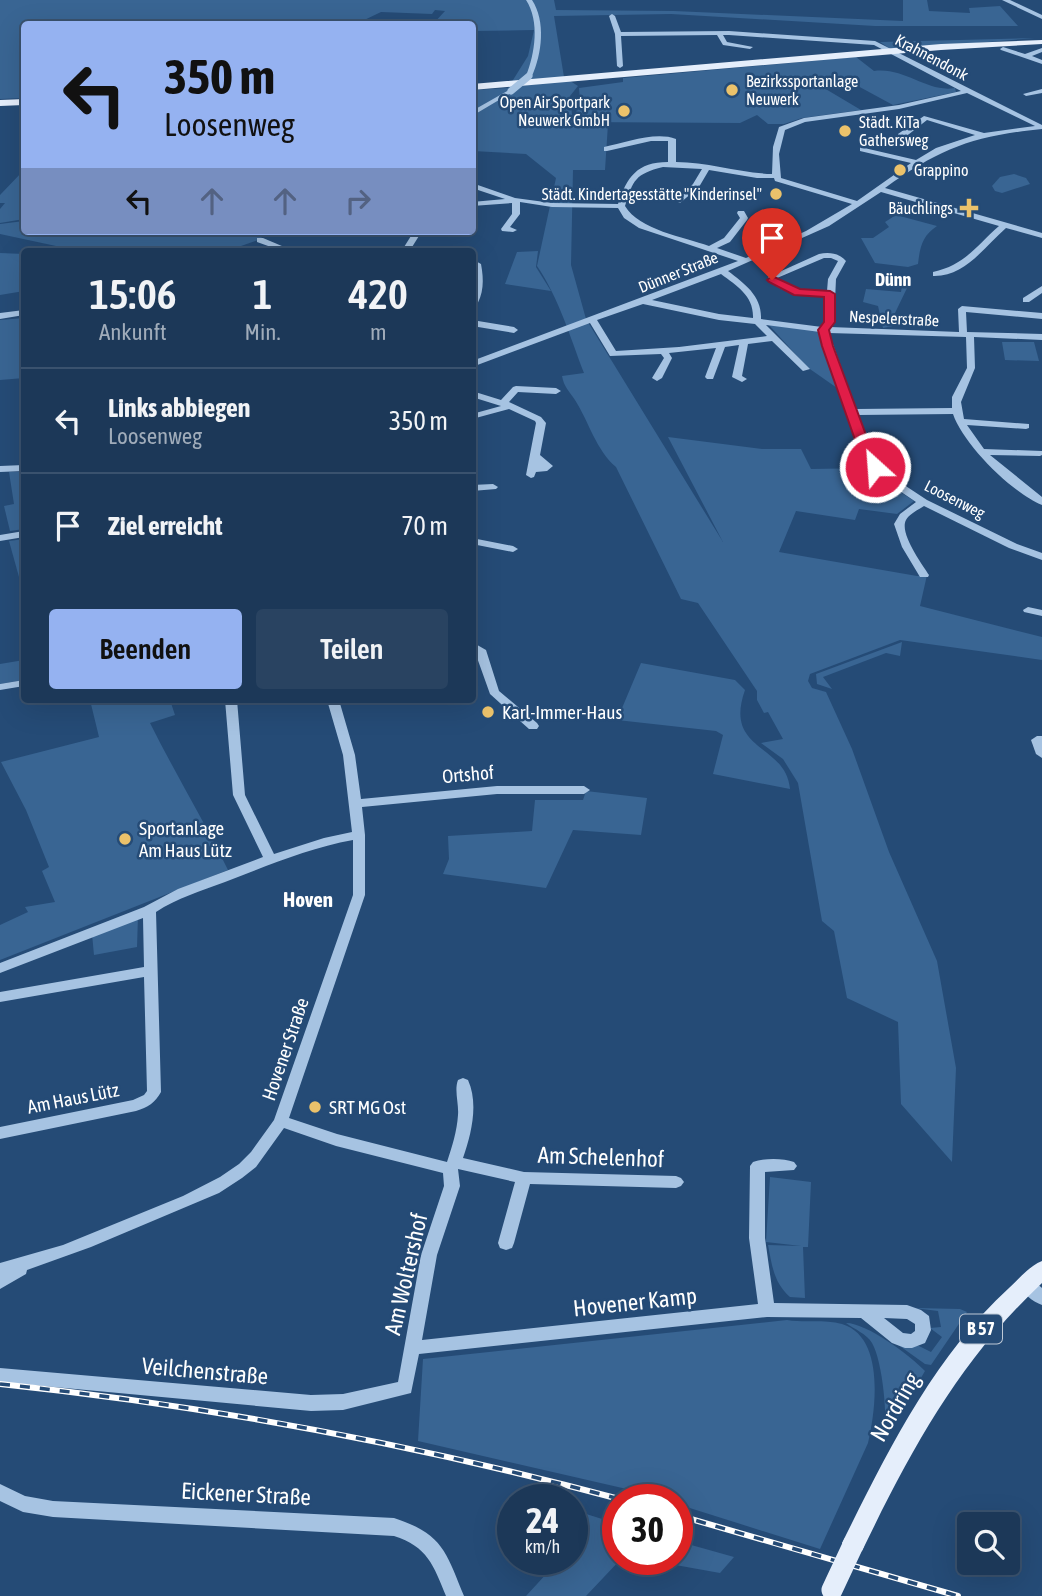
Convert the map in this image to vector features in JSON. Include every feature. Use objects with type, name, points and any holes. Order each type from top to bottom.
[{"type":"main road","points":[[476,87],[891,51],[1042,42]]},
{"type":"main road","points":[[0,103],[21,102]]},
{"type":"main road","name":"Nordring","points":[[830,1593],[894,1460],[941,1380],[985,1323],[1037,1284]]},
{"type":"street","points":[[476,112],[512,91],[529,76],[534,65],[538,37],[533,5],[529,0]]},
{"type":"street","points":[[1005,0],[1042,17]]},
{"type":"street","points":[[612,16],[618,34],[622,62],[620,66]]},
{"type":"street","name":"Krahnendonk","points":[[719,33],[725,44],[750,47]]},
{"type":"street","name":"Krahnendonk","points":[[618,34],[719,33],[875,43],[1041,127]]},
{"type":"street","points":[[1003,49],[1042,62]]},
{"type":"street","points":[[1024,57],[1042,50]]},
{"type":"street","points":[[776,176],[778,137],[782,129],[789,125],[804,120],[899,107],[968,91]]},
{"type":"street","points":[[1026,94],[1042,91]]},
{"type":"street","points":[[901,136],[926,117],[982,135]]},
{"type":"street","name":"Dünner Straße","points":[[476,362],[643,301],[816,231],[941,149],[982,135],[1041,127]]},
{"type":"street","points":[[607,149],[651,139],[672,139],[672,164]]},
{"type":"street","points":[[860,150],[873,146]]},
{"type":"street","points":[[860,150],[919,163]]},
{"type":"street","points":[[744,260],[633,222],[621,205],[625,187],[633,176],[651,167],[672,164],[707,166],[755,177],[776,176],[788,185],[859,204]]},
{"type":"street","points":[[680,201],[696,185],[707,166]]},
{"type":"street","points":[[476,186],[516,200]]},
{"type":"street","points":[[880,189],[1042,236]]},
{"type":"street","points":[[476,204],[516,200],[575,205],[621,205]]},
{"type":"street","points":[[513,230],[505,229],[516,214],[516,200]]},
{"type":"street","points":[[711,248],[727,240],[738,228],[744,218],[741,213]]},
{"type":"street","points":[[936,274],[949,272],[981,251],[1005,225]]},
{"type":"street","points":[[260,240],[281,248]]},
{"type":"street","name":"Loosenweg","points":[[830,294],[798,292],[774,281],[772,277],[830,255],[842,261],[832,279],[830,322],[824,330],[866,451],[875,467],[892,483],[923,502],[1013,546],[1042,557]]},
{"type":"street","points":[[476,263],[479,283],[476,300]]},
{"type":"street","points":[[722,270],[756,300],[757,321],[806,369]]},
{"type":"street","points":[[1026,300],[1042,289]]},
{"type":"street","name":"Nespelerstraße","points":[[643,301],[719,317],[824,330],[1042,337]]},
{"type":"street","points":[[1041,304],[1042,310]]},
{"type":"street","name":"Nespelerstraße","points":[[966,335],[962,309],[1042,316]]},
{"type":"street","points":[[0,316],[21,313]]},
{"type":"street","points":[[592,319],[613,354],[774,338]]},
{"type":"street","points":[[476,324],[514,330]]},
{"type":"street","points":[[966,335],[971,368],[958,393],[957,411],[961,422],[981,452],[1015,484],[1042,502]]},
{"type":"street","points":[[742,379],[737,377],[744,341]]},
{"type":"street","points":[[710,377],[722,344]]},
{"type":"street","points":[[657,378],[668,358],[663,351]]},
{"type":"street","points":[[476,416],[506,404],[516,389],[556,391]]},
{"type":"street","points":[[476,395],[506,404],[538,419],[541,424],[536,457],[548,466],[532,472]]},
{"type":"street","points":[[852,412],[957,411]]},
{"type":"street","points":[[961,422],[1026,426]]},
{"type":"street","points":[[981,452],[1040,453]]},
{"type":"street","points":[[0,469],[21,468]]},
{"type":"street","points":[[476,488],[493,487]]},
{"type":"street","points":[[923,502],[900,520],[899,528],[910,554],[924,575]]},
{"type":"street","points":[[0,538],[21,534]]},
{"type":"street","points":[[476,542],[513,550]]},
{"type":"street","points":[[1028,610],[1042,613]]},
{"type":"street","points":[[476,648],[480,650],[494,692],[533,726]]},
{"type":"street","points":[[0,687],[21,684]]},
{"type":"street","points":[[231,703],[239,794],[271,860]]},
{"type":"street","name":"Hovener Straße","points":[[0,1270],[26,1265],[170,1208],[235,1176],[267,1146],[281,1121],[359,895],[359,835],[349,755],[334,703]]},
{"type":"street","points":[[1040,740],[1042,754]]},
{"type":"street","name":"Ortshof","points":[[355,804],[497,790],[584,790]]},
{"type":"street","points":[[0,968],[149,910],[163,900],[271,860],[342,837],[359,835]]},
{"type":"street","name":"Am Haus Lütz","points":[[0,1133],[136,1105],[149,1099],[154,1092],[149,910]]},
{"type":"street","points":[[2,994],[149,971]]},
{"type":"street","name":"Am Woltershof","points":[[405,1388],[429,1255],[452,1186],[452,1166],[459,1150],[467,1106],[463,1084]]},
{"type":"street","points":[[281,1121],[336,1140],[452,1166]]},
{"type":"street","name":"Am Schelenhof","points":[[452,1166],[524,1178],[676,1182]]},
{"type":"street","points":[[767,1310],[756,1253],[754,1206],[758,1166],[789,1166]]},
{"type":"street","name":"Am Schelenhof","points":[[506,1243],[524,1178]]},
{"type":"street","name":"Hovener Straße","points":[[0,1282],[26,1265]]},
{"type":"street","name":"Hovener Kamp","points":[[412,1348],[767,1310],[865,1311]]},
{"type":"street","name":"Veilchenstraße","points":[[0,1375],[311,1403],[343,1402],[405,1388]]},
{"type":"street","name":"Eickener Straße","points":[[0,1492],[23,1504],[53,1509],[394,1527],[416,1533],[429,1544],[438,1556],[455,1596]]},
{"type":"shaded area","points":[[0,0],[554,0],[556,10],[674,11],[903,21],[903,0],[927,0],[929,11],[970,13],[969,8],[1000,6],[1018,26],[875,26],[671,14],[554,16],[564,77],[578,86],[570,96],[573,124],[608,124],[605,170],[573,170],[571,265],[586,319],[723,542],[668,437],[762,449],[801,449],[811,469],[872,468],[882,480],[914,501],[897,514],[859,509],[855,520],[796,511],[779,552],[917,576],[927,575],[920,606],[1042,637],[1042,660],[900,640],[810,674],[808,681],[812,688],[826,692],[852,749],[889,852],[937,961],[956,1068],[952,1162],[901,1104],[898,1022],[847,998],[834,931],[822,921],[798,783],[783,759],[761,743],[783,739],[768,712],[764,713],[757,700],[757,691],[698,603],[681,599],[616,467],[598,444],[564,383],[562,376],[584,373],[558,304],[537,266],[556,178],[526,154],[476,151],[476,90],[508,88],[528,56],[534,30],[476,31],[476,21],[436,21],[445,11],[435,10],[432,14],[381,12],[362,21],[21,21],[21,98],[0,99]]},
{"type":"shaded area","points":[[1035,38],[892,50],[880,42]]},
{"type":"shaded area","name":"Bezirkssportanlage Neuwerk","points":[[856,57],[874,71],[896,73],[935,87],[955,88],[956,92],[893,105],[856,85],[824,88],[861,110],[802,118],[784,124],[768,124],[757,115],[740,123],[577,122],[576,99],[580,99],[579,88],[623,82],[623,78]]},
{"type":"shaded area","points":[[21,173],[21,220],[0,223],[0,209],[5,203],[0,203],[0,195]]},
{"type":"shaded area","points":[[1014,174],[1026,178],[1030,184],[1002,193],[995,191],[992,186],[1000,177]]},
{"type":"shaded area","points":[[896,215],[937,226],[923,242],[918,264],[908,267],[875,263],[861,238],[873,238],[889,227],[885,222]]},
{"type":"shaded area","points":[[21,221],[21,235],[263,235],[261,239],[235,248],[65,248],[0,234],[0,224]]},
{"type":"shaded area","points":[[538,251],[536,267],[551,291],[505,284],[517,252]]},
{"type":"shaded area","points":[[0,253],[21,254],[21,292],[0,295]]},
{"type":"shaded area","points":[[903,280],[909,281],[908,286],[895,313],[893,326],[883,328],[878,306],[863,302],[866,289],[901,292]]},
{"type":"shaded area","points":[[21,318],[21,378],[0,380],[0,320]]},
{"type":"shaded area","points":[[769,325],[819,331],[840,390],[807,367]]},
{"type":"shaded area","points":[[1002,342],[1034,342],[1039,361],[1005,360]]},
{"type":"shaded area","points":[[9,472],[21,472],[21,529],[10,531],[4,506],[14,504]]},
{"type":"shaded area","points":[[21,539],[21,584],[9,541]]},
{"type":"shaded area","points":[[902,642],[900,656],[886,653],[823,677],[832,689],[817,684],[816,674]]},
{"type":"shaded area","points":[[21,660],[21,680],[0,684],[0,664]]},
{"type":"shaded area","points":[[641,663],[735,680],[745,690],[740,710],[742,725],[749,736],[778,763],[786,774],[790,789],[713,774],[723,735],[716,731],[617,720]]},
{"type":"shaded area","name":"Sportanlage Am Haus Lütz","points":[[91,703],[171,703],[175,715],[150,723],[228,870],[0,960],[0,925],[28,912],[25,907],[55,902],[42,871],[49,867],[26,810],[1,762],[99,737]]},
{"type":"shaded area","points":[[586,791],[647,798],[641,835],[573,830],[546,888],[443,874],[449,859],[448,836],[532,831],[535,800],[583,800]]},
{"type":"shaded area","points":[[138,915],[137,947],[94,955],[92,934]]},
{"type":"shaded area","points":[[770,1177],[811,1182],[808,1247],[803,1247],[805,1298],[790,1297],[780,1286],[772,1267],[768,1245],[801,1246],[766,1242]]},
{"type":"shaded area","points":[[914,1308],[960,1309],[967,1312],[931,1365],[925,1364],[897,1344],[919,1346],[931,1352],[942,1337],[930,1328],[941,1327],[938,1311]]},
{"type":"shaded area","points":[[787,1320],[835,1323],[856,1331],[865,1343],[871,1358],[875,1394],[868,1443],[820,1549],[693,1509],[693,1484],[605,1484],[418,1441],[423,1359]]},
{"type":"shaded area","points":[[846,1323],[877,1334],[925,1371],[884,1441],[884,1391],[876,1352],[867,1337]]},
{"type":"shaded area","points":[[588,1515],[602,1519],[602,1575],[606,1575],[586,1596],[526,1596],[545,1575],[588,1575]]},
{"type":"shaded area","points":[[693,1545],[734,1557],[720,1573],[693,1568]]},
{"type":"railway","points":[[0,1384],[158,1404],[314,1430],[469,1462],[602,1495]]},
{"type":"railway","points":[[693,1520],[958,1596]]},
{"type":"place","name":"Bezirkssportanlage Neuwerk","points":[[732,90]]},
{"type":"place","name":"Open Air Sportpark Neuwerk GmbH","points":[[624,111]]},
{"type":"place","name":"Städt. KiTa Gathersweg","points":[[845,131]]},
{"type":"place","name":"Grappino","points":[[900,170]]},
{"type":"place","name":"Städt. Kindertagesstätte \"Kinderinsel\"","points":[[776,194]]},
{"type":"place","name":"Bäuchlings","points":[[969,208]]},
{"type":"place","name":"Karl-Immer-Haus","points":[[488,712]]},
{"type":"place","name":"Sportanlage Am Haus Lütz","points":[[125,839]]},
{"type":"place","name":"SRT MG Ost","points":[[315,1107]]},
{"type":"district","name":"Dünn","points":[[893,280]]},
{"type":"district","name":"Hoven","points":[[308,900]]},
{"type":"route","points":[[772,280],[798,292],[830,294],[830,322],[824,330],[827,346],[866,451],[875,467]]}]
